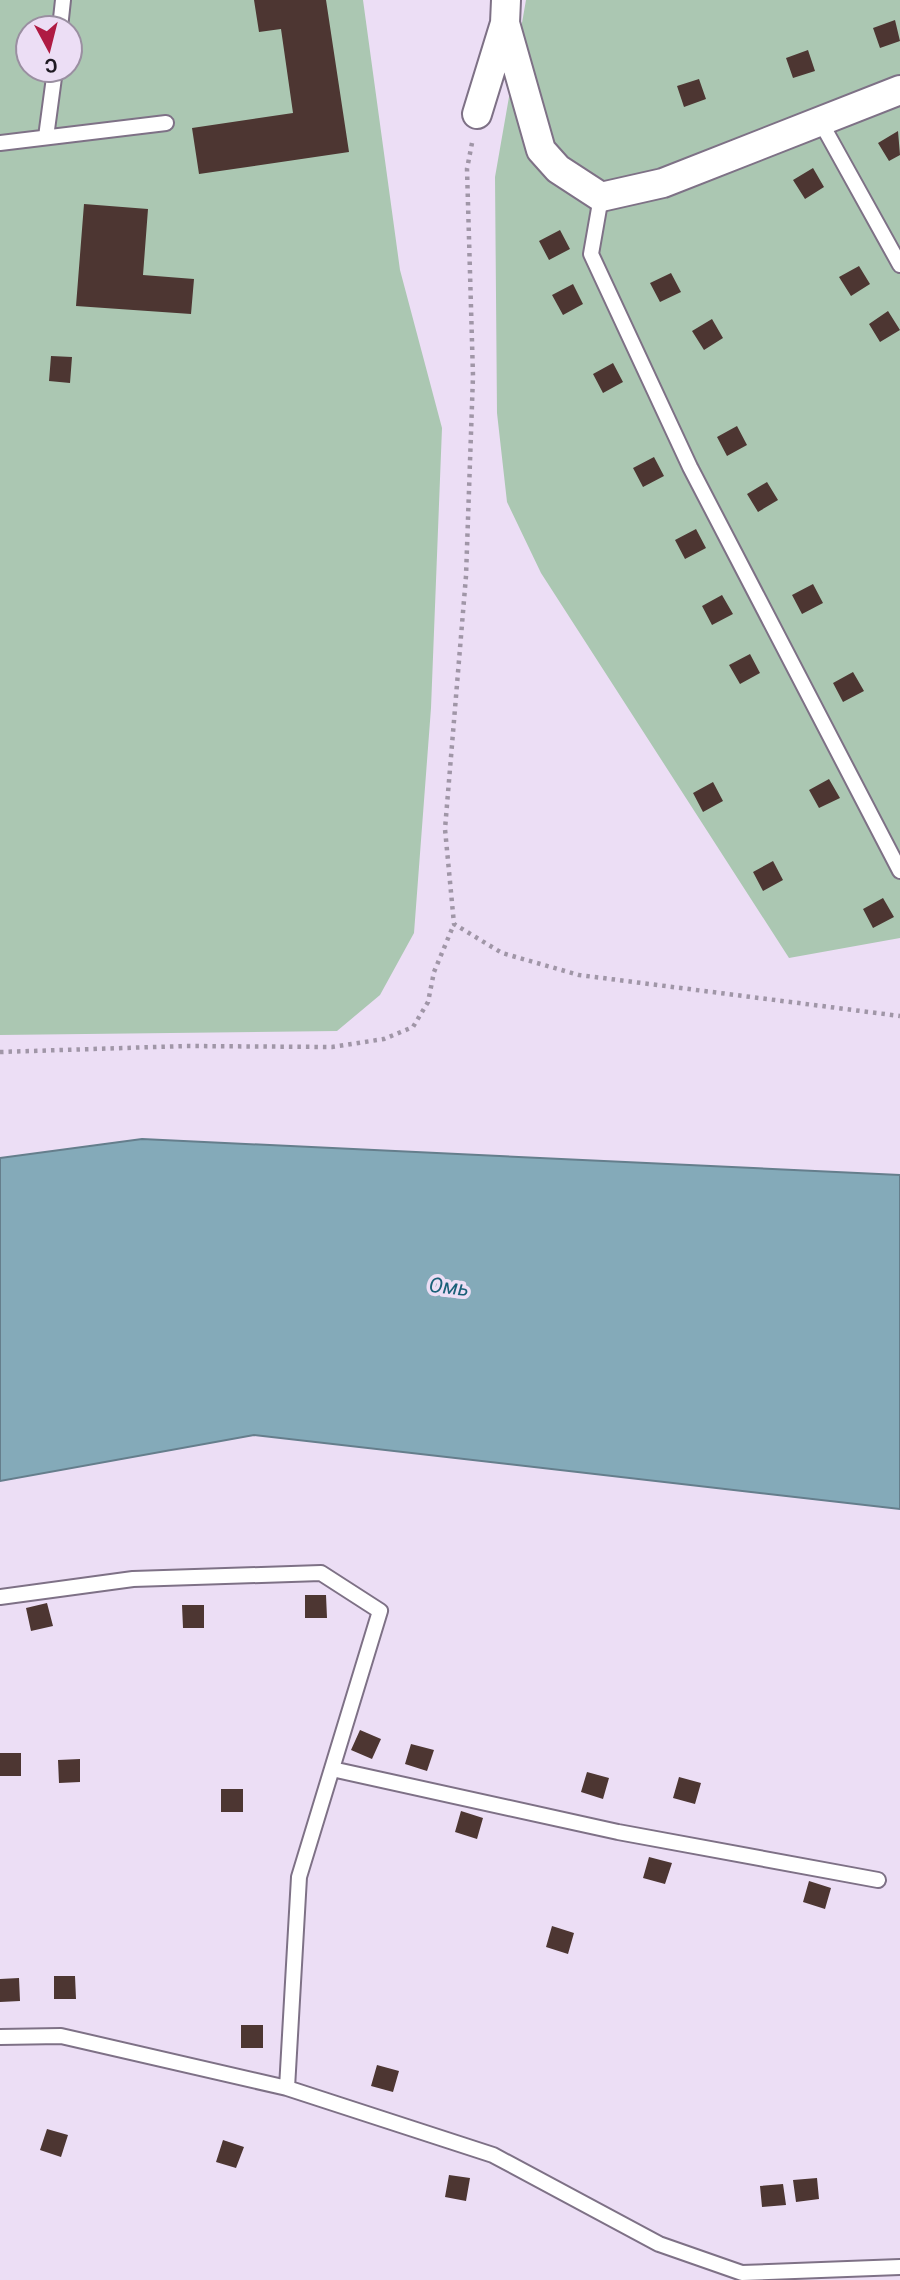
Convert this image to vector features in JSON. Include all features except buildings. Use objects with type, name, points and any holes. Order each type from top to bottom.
[{"type":"street","points":[[477,114],[505,12]]},
{"type":"street","points":[[505,12],[541,150],[558,169],[601,197],[663,183],[820,119],[900,90]]},
{"type":"lane","points":[[46,138],[53,84]]},
{"type":"lane","points":[[820,119],[900,265]]},
{"type":"lane","points":[[0,143],[166,123]]},
{"type":"lane","points":[[601,197],[591,254],[690,467],[900,871]]},
{"type":"lane","points":[[0,1597],[133,1579],[321,1573],[380,1611],[299,1877],[287,2088]]},
{"type":"lane","points":[[332,1769],[618,1832],[878,1880]]},
{"type":"lane","points":[[0,2037],[61,2035],[287,2088],[493,2155],[659,2244],[742,2273],[900,2267]]},
{"type":"path","points":[[0,1052],[186,1046],[332,1047],[384,1039],[414,1027],[428,1002],[434,972],[454,924],[444,829],[466,576],[473,376],[467,169],[477,114]]},
{"type":"path","points":[[454,924],[502,953],[579,975],[900,1016]]},
{"type":"green space","points":[[0,0],[363,0],[400,270],[442,428],[431,708],[414,933],[380,995],[337,1031],[0,1035]]},
{"type":"green space","points":[[526,0],[900,0],[900,938],[789,958],[541,573],[507,502],[497,413],[495,177]]},
{"type":"water","name":"Омь","points":[[142,1139],[900,1175],[900,1509],[254,1435],[0,1481],[0,1158]]}]
